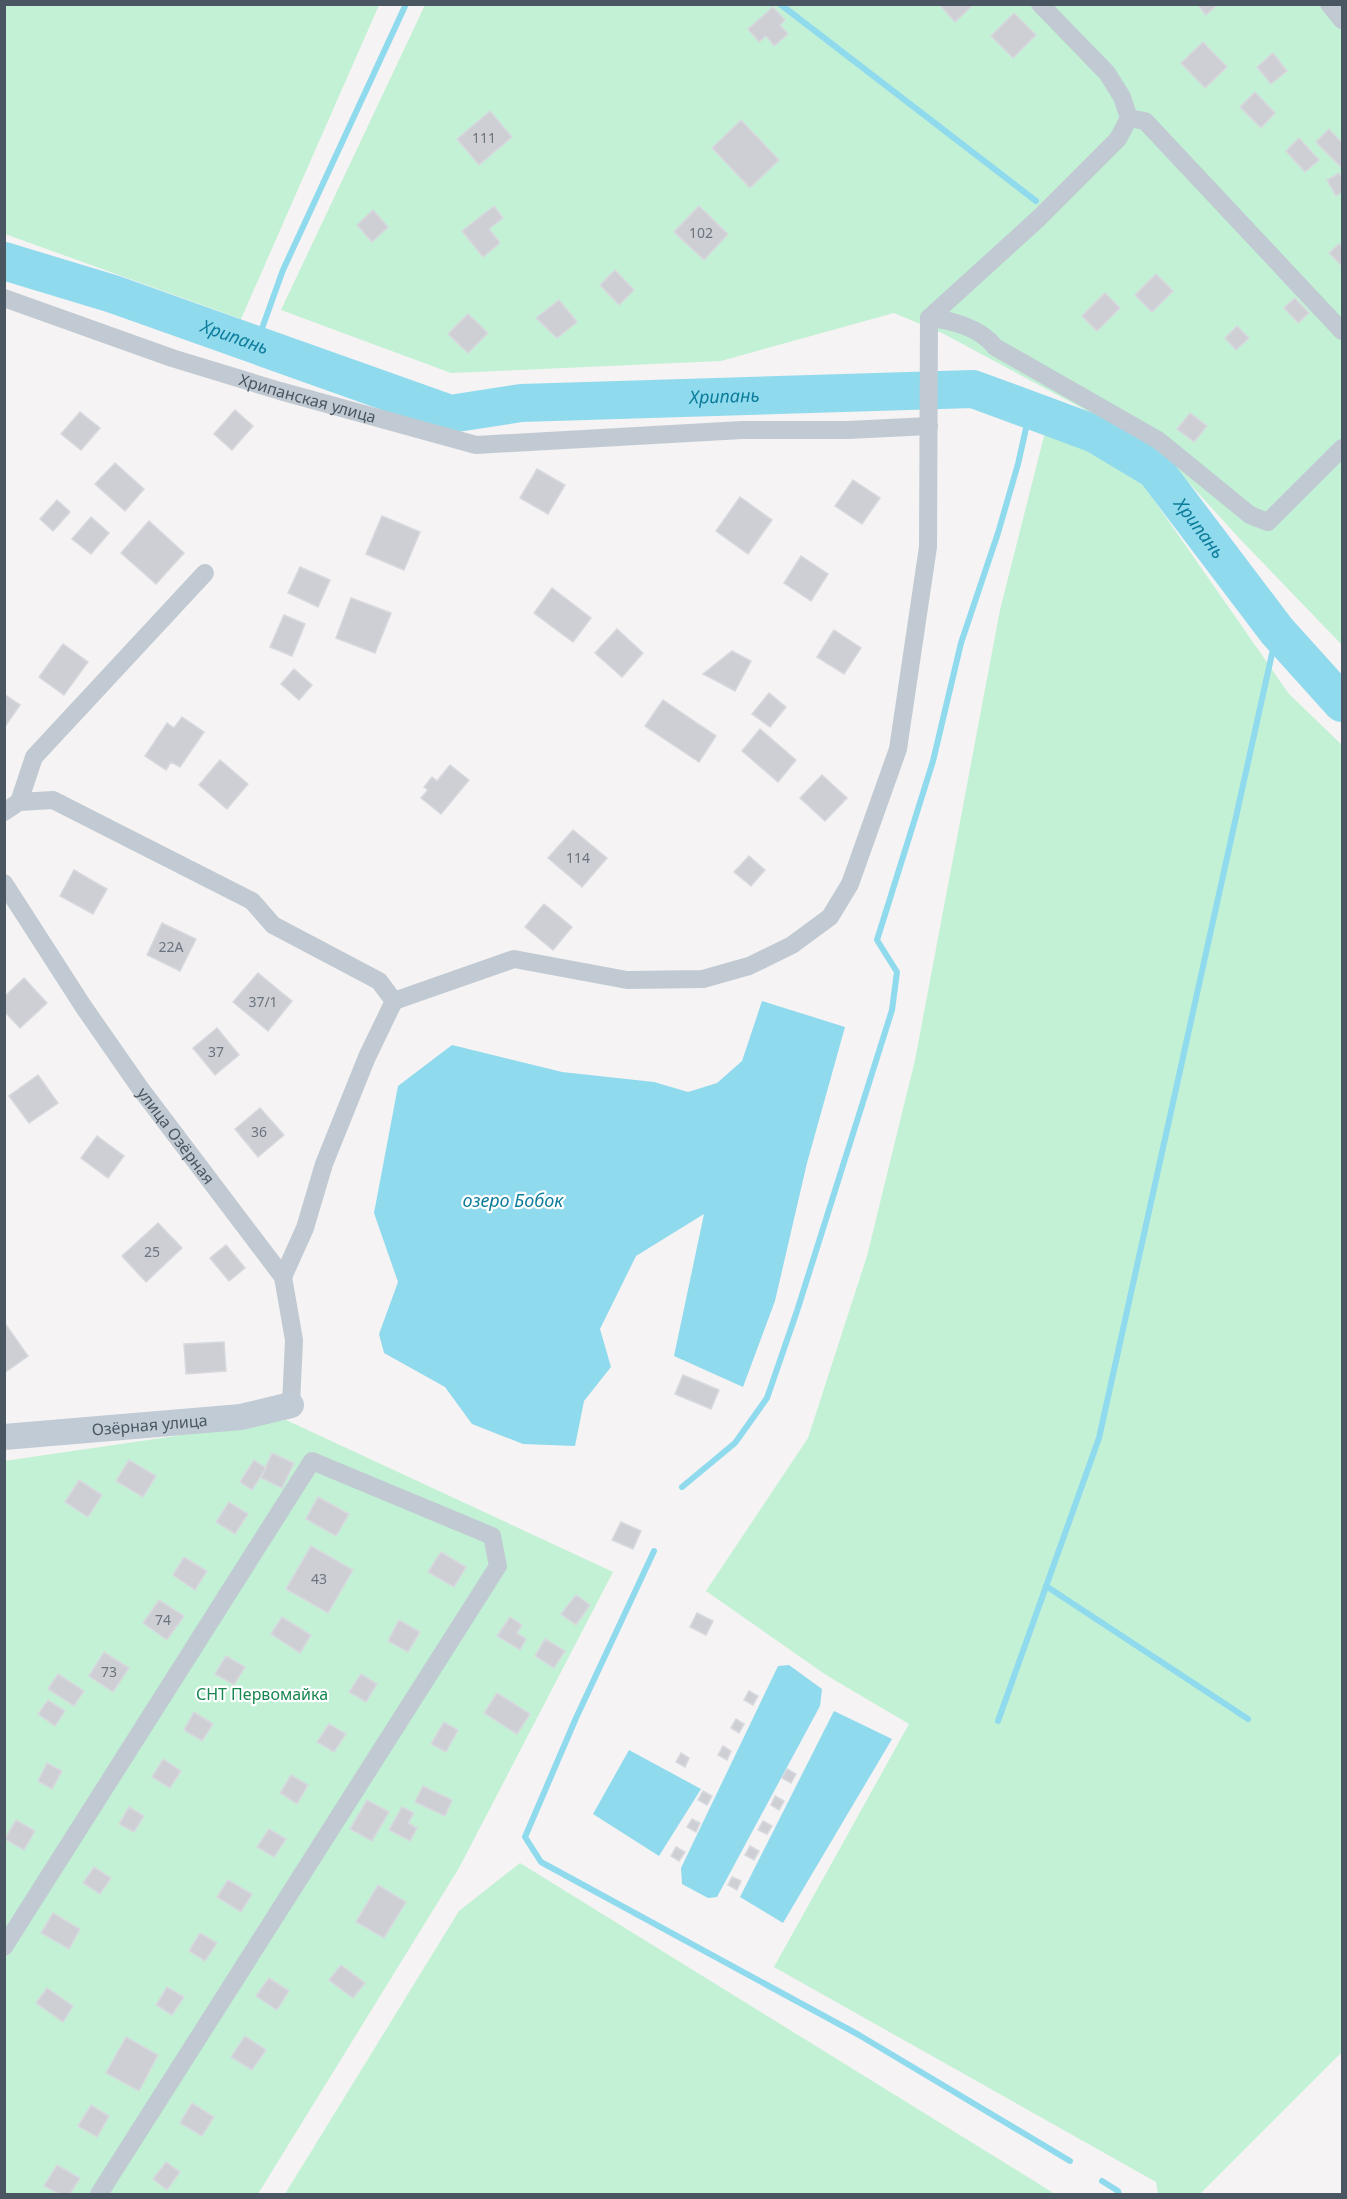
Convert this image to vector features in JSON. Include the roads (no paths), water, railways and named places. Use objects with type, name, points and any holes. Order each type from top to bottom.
[{"type":"street","points":[[283,1277],[305,1228],[324,1164],[367,1057],[394,1001],[514,959],[627,980],[703,979],[758,962],[792,945],[830,917],[850,884],[898,749],[928,547],[929,318],[1039,218],[1118,139],[1129,118],[1122,97],[1107,73],[1040,4]]},
{"type":"street","points":[[1329,4],[1342,20]]},
{"type":"street","points":[[1129,118],[1145,121],[1342,331]]},
{"type":"street","name":"Хрипанская улица","points":[[4,298],[205,368],[476,445],[620,439],[742,430],[848,430],[929,426]]},
{"type":"street","points":[[929,318],[951,320],[990,339],[995,347],[1158,440],[1250,515],[1268,522],[1342,448]]},
{"type":"street","points":[[12,807],[34,757],[205,573]]},
{"type":"street","points":[[12,807],[53,800],[252,901],[273,925],[379,981],[394,1001]]},
{"type":"street","name":"улица Озёрная","points":[[4,883],[140,1088],[283,1277],[294,1340],[291,1405]]},
{"type":"street","name":"Озёрная улица","points":[[4,1437],[241,1417],[291,1405]]},
{"type":"street","points":[[4,1947],[312,1461],[492,1536],[498,1566],[99,2194]]},
{"type":"water","name":"озеро Бобок","points":[[762,1001],[845,1027],[807,1163],[775,1301],[743,1387],[674,1356],[704,1214],[636,1256],[600,1329],[611,1367],[584,1401],[575,1446],[523,1444],[472,1424],[445,1387],[384,1353],[379,1334],[398,1282],[374,1213],[398,1086],[452,1045],[562,1072],[654,1082],[688,1092],[717,1083],[742,1061]]},
{"type":"water","points":[[789,1665],[822,1689],[820,1706],[717,1897],[708,1898],[682,1884],[681,1868],[778,1666]]},
{"type":"water","points":[[834,1711],[892,1739],[783,1923],[740,1897]]},
{"type":"water","points":[[629,1750],[701,1789],[659,1856],[593,1814]]},
{"type":"waterway","points":[[256,345],[283,270],[406,4]]},
{"type":"waterway","points":[[780,4],[1036,201]]},
{"type":"waterway","name":"Хрипань","points":[[4,261],[113,294],[450,414],[521,403],[973,389],[1095,434],[1155,470],[1277,631],[1342,703]]},
{"type":"waterway","points":[[682,1487],[735,1443],[767,1398],[797,1311],[892,1010],[897,972],[877,940],[933,761],[961,643],[998,533],[1027,424],[1033,411]]},
{"type":"waterway","points":[[998,1721],[1099,1438],[1277,631]]},
{"type":"waterway","points":[[654,1551],[576,1718],[525,1837],[541,1862],[859,2035],[1070,2161]]},
{"type":"waterway","points":[[1046,1586],[1248,1719]]},
{"type":"waterway","points":[[1102,2181],[1119,2194]]},
{"type":"park label","name":"СНТ Первомайка","points":[[262,1694]]}]
